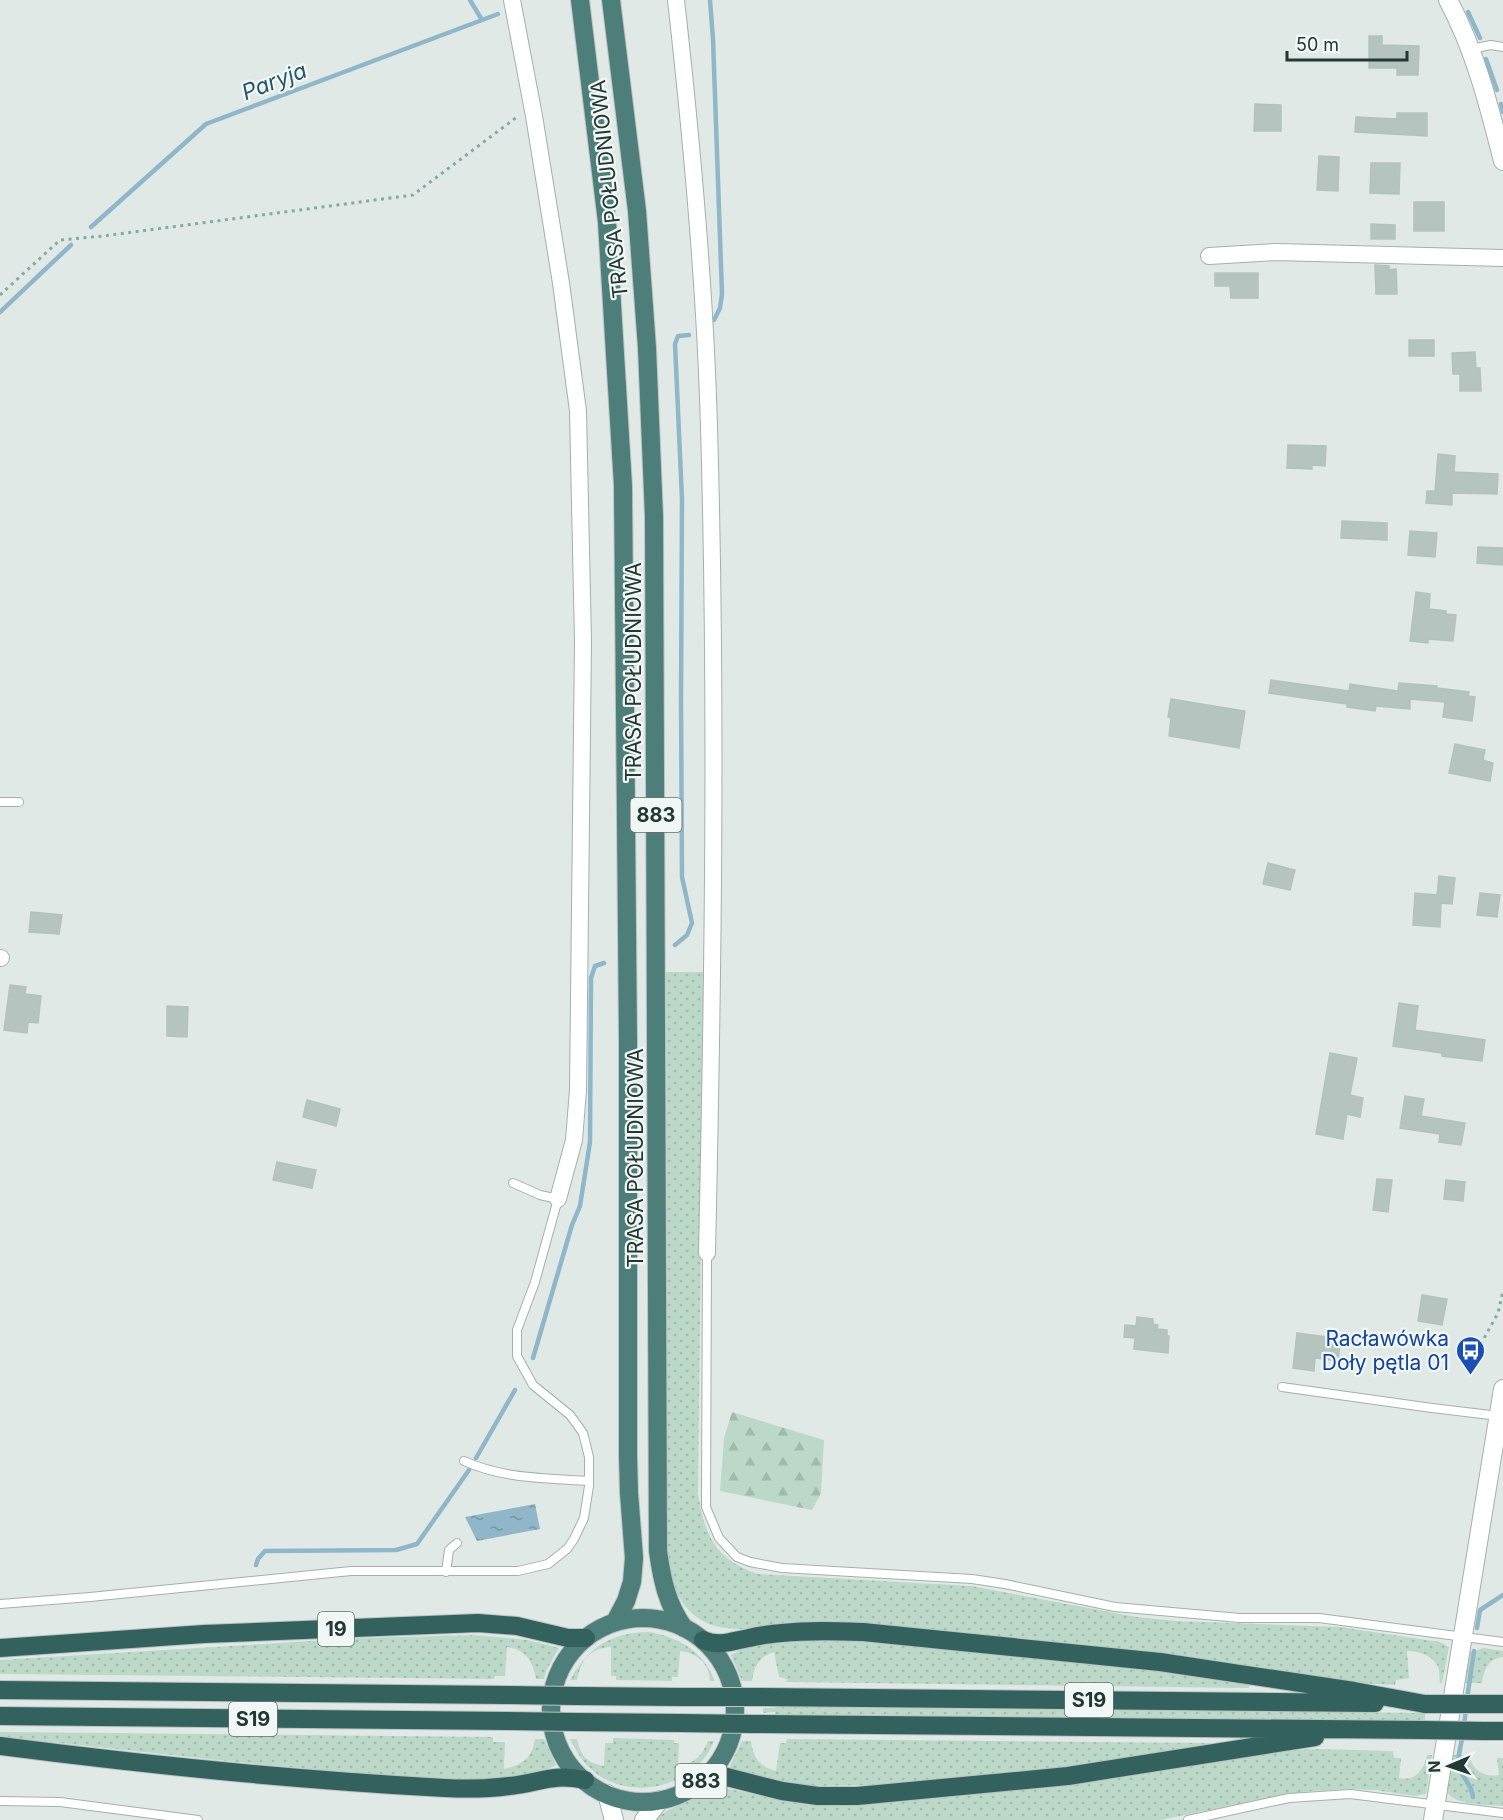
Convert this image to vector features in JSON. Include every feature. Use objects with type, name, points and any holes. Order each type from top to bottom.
[{"type":"highway","name":"TRASA POŁUDNIOWA","points":[[580,0],[607,222],[624,486],[628,1456],[634,1558],[629,1592],[615,1622]]},
{"type":"highway","name":"TRASA POŁUDNIOWA","points":[[611,0],[637,211],[647,348],[654,517],[658,1551],[669,1605],[684,1628]]},
{"type":"highway","name":"883","points":[[650,1618],[667,1621],[684,1628],[703,1640],[725,1668],[733,1689],[735,1713],[727,1746],[708,1775],[689,1789],[660,1800],[629,1800],[607,1794],[585,1780],[564,1756],[555,1736],[552,1714],[553,1693],[560,1672],[571,1654],[586,1638],[615,1622],[650,1618]]},
{"type":"highway","name":"19","points":[[0,1648],[204,1634],[478,1623],[517,1626],[568,1638],[586,1638]]},
{"type":"highway","points":[[703,1640],[711,1644],[724,1644],[778,1633],[819,1630],[863,1632],[1151,1660],[1425,1704]]},
{"type":"highway","name":"S19","points":[[0,1690],[1495,1704]]},
{"type":"highway","name":"S19","points":[[0,1716],[1503,1731]]},
{"type":"highway","points":[[708,1775],[723,1776],[782,1791],[818,1796],[857,1796],[1068,1776],[1358,1729]]},
{"type":"highway","points":[[0,1746],[146,1763],[423,1787],[474,1789],[510,1786],[549,1778],[567,1777],[585,1780]]},
{"type":"street","points":[[512,0],[561,283],[578,411],[582,652],[578,1090],[574,1140],[558,1199]]},
{"type":"street","points":[[676,0],[703,294],[709,427],[713,733],[712,1008],[707,1253]]},
{"type":"street","points":[[1448,0],[1471,49],[1503,161]]},
{"type":"street","points":[[1209,256],[1276,252],[1503,258]]},
{"type":"street","points":[[1434,1812],[1503,1389]]},
{"type":"street","points":[[607,1794],[614,1820]]},
{"type":"street","points":[[644,1820],[660,1800]]},
{"type":"lane","points":[[1471,49],[1491,45],[1503,47]]},
{"type":"lane","points":[[0,801],[19,802]]},
{"type":"lane","points":[[0,1604],[90,1598],[351,1571],[518,1572],[548,1563],[567,1549],[584,1518],[589,1481],[589,1457],[583,1433],[570,1415],[533,1385],[518,1356],[516,1330],[536,1282],[558,1199],[540,1195],[513,1183]]},
{"type":"lane","points":[[707,1253],[706,1506],[719,1538],[737,1557],[782,1569],[972,1579],[1115,1607],[1240,1618],[1319,1618],[1503,1642]]},
{"type":"lane","points":[[1282,1387],[1500,1416]]},
{"type":"lane","points":[[464,1461],[482,1469],[504,1474],[589,1481]]},
{"type":"lane","points":[[446,1572],[449,1550],[457,1543]]},
{"type":"lane","points":[[1188,1820],[1289,1798],[1350,1794],[1434,1812],[1503,1813]]},
{"type":"lane","points":[[0,1801],[60,1802],[198,1820]]},
{"type":"path","points":[[0,295],[60,240],[412,195],[514,118],[533,111]]},
{"type":"path","points":[[1477,1351],[1498,1313],[1503,1291]]},
{"type":"green space","points":[[666,972],[704,972],[698,1493],[704,1521],[714,1544],[722,1553],[744,1568],[758,1574],[971,1586],[1137,1617],[1176,1621],[1340,1627],[1440,1642],[1449,1647],[1442,1683],[1440,1683],[1438,1667],[1433,1659],[1425,1654],[1411,1651],[1407,1651],[1409,1678],[1396,1680],[1395,1685],[1341,1682],[855,1624],[800,1622],[746,1629],[723,1628],[708,1623],[686,1607],[673,1581],[667,1549]]},
{"type":"green space","points":[[732,1412],[824,1440],[821,1493],[812,1510],[720,1491],[724,1438]]},
{"type":"green space","points":[[648,1632],[680,1642],[704,1661],[715,1681],[710,1681],[705,1664],[701,1660],[692,1654],[680,1651],[678,1677],[672,1677],[672,1681],[616,1680],[616,1676],[611,1676],[611,1647],[597,1650],[588,1656],[602,1644],[622,1635]]},
{"type":"green space","points":[[475,1635],[528,1640],[559,1648],[544,1679],[536,1679],[528,1657],[514,1648],[507,1647],[505,1676],[495,1676],[494,1679],[0,1674],[0,1660],[361,1638]]},
{"type":"green space","points":[[829,1640],[884,1643],[1240,1679],[1249,1685],[1249,1688],[786,1682],[787,1679],[779,1677],[774,1652],[758,1663],[752,1681],[742,1681],[731,1655],[765,1643]]},
{"type":"green space","points":[[1484,1648],[1503,1651],[1503,1657],[1490,1662],[1482,1683],[1463,1683],[1470,1652]]},
{"type":"green space","points":[[588,1656],[577,1680],[570,1680]]},
{"type":"green space","points":[[775,1706],[1425,1713],[1425,1721],[775,1715],[775,1712],[763,1713],[763,1708],[775,1708]]},
{"type":"green space","points":[[0,1732],[493,1737],[493,1742],[505,1742],[504,1769],[526,1760],[532,1751],[535,1739],[544,1739],[556,1765],[508,1777],[482,1780],[428,1780],[0,1737]]},
{"type":"green space","points":[[613,1738],[674,1740],[674,1743],[679,1743],[678,1766],[693,1761],[703,1751],[708,1741],[714,1741],[706,1756],[682,1777],[667,1784],[635,1787],[618,1784],[597,1774],[576,1751],[570,1739],[577,1739],[582,1754],[589,1760],[604,1766],[605,1743],[613,1743]]},
{"type":"green space","points":[[787,1739],[1209,1743],[1213,1745],[1066,1769],[882,1785],[811,1786],[785,1783],[731,1769],[730,1766],[742,1741],[751,1741],[758,1761],[776,1771],[780,1743],[786,1743]]},
{"type":"green space","points":[[1315,1749],[1393,1751],[1394,1758],[1401,1758],[1399,1778],[1405,1779],[1415,1776],[1424,1765],[1427,1755],[1432,1755],[1426,1794],[1414,1796],[1375,1790],[1347,1789],[1312,1791],[1161,1820],[653,1820],[689,1800],[728,1789],[806,1803],[834,1805],[879,1803],[969,1795],[1279,1751]]},
{"type":"green space","points":[[1452,1755],[1469,1755],[1476,1769],[1494,1776],[1499,1775],[1497,1758],[1503,1758],[1503,1806],[1473,1804],[1457,1800],[1448,1793],[1448,1774]]},
{"type":"water","points":[[535,1504],[540,1529],[477,1541],[465,1517]]},
{"type":"building","points":[[1369,36],[1382,36],[1382,45],[1419,46],[1418,75],[1397,75],[1397,68],[1369,68]]},
{"type":"building","points":[[1255,104],[1281,105],[1281,131],[1254,131]]},
{"type":"building","points":[[1397,113],[1427,113],[1427,136],[1355,132],[1356,117],[1397,119]]},
{"type":"building","points":[[1319,156],[1339,157],[1338,191],[1317,190]]},
{"type":"building","points":[[1371,163],[1400,163],[1399,194],[1370,193]]},
{"type":"building","points":[[1414,202],[1444,202],[1444,231],[1414,231]]},
{"type":"building","points":[[1371,224],[1395,225],[1395,239],[1371,239]]},
{"type":"building","points":[[1375,265],[1389,266],[1390,270],[1396,269],[1397,294],[1376,294]]},
{"type":"building","points":[[1215,273],[1258,273],[1258,298],[1231,298],[1230,286],[1215,286]]},
{"type":"building","points":[[1409,340],[1434,340],[1434,356],[1409,356]]},
{"type":"building","points":[[1475,352],[1476,368],[1480,368],[1481,391],[1460,391],[1460,374],[1453,374],[1452,353]]},
{"type":"building","points":[[1288,445],[1326,446],[1325,466],[1312,465],[1312,469],[1287,468]]},
{"type":"building","points":[[1438,454],[1455,456],[1454,472],[1498,474],[1497,494],[1452,493],[1452,505],[1426,503],[1427,491],[1435,491]]},
{"type":"building","points":[[1342,521],[1387,523],[1387,540],[1341,538]]},
{"type":"building","points":[[1410,531],[1437,533],[1435,557],[1408,555]]},
{"type":"building","points":[[1478,547],[1503,548],[1503,565],[1477,563]]},
{"type":"building","points":[[1416,592],[1430,594],[1429,609],[1456,615],[1453,641],[1428,639],[1428,643],[1410,641]]},
{"type":"building","points":[[1271,680],[1349,691],[1350,684],[1398,691],[1399,683],[1437,686],[1437,688],[1469,692],[1468,696],[1475,697],[1472,721],[1443,717],[1445,702],[1410,699],[1410,709],[1376,706],[1375,711],[1347,707],[1347,704],[1269,693]]},
{"type":"building","points":[[1171,699],[1245,711],[1239,748],[1169,736],[1171,718],[1168,717]]},
{"type":"building","points":[[1455,744],[1485,750],[1483,760],[1493,763],[1490,781],[1449,773]]},
{"type":"building","points":[[1268,863],[1295,870],[1290,890],[1263,884]]},
{"type":"building","points":[[1439,876],[1455,878],[1452,904],[1441,903],[1440,927],[1413,925],[1415,893],[1437,895]]},
{"type":"building","points":[[1480,893],[1500,895],[1497,917],[1477,915]]},
{"type":"building","points":[[31,912],[62,915],[59,934],[29,932]]},
{"type":"building","points":[[10,985],[26,987],[25,994],[41,996],[38,1023],[28,1022],[27,1033],[4,1030]]},
{"type":"building","points":[[1399,1003],[1418,1006],[1415,1030],[1485,1040],[1482,1061],[1393,1046]]},
{"type":"building","points":[[167,1006],[188,1007],[187,1037],[167,1036]]},
{"type":"building","points":[[1330,1053],[1357,1058],[1350,1095],[1363,1098],[1360,1117],[1347,1114],[1343,1139],[1316,1134]]},
{"type":"building","points":[[1405,1096],[1424,1099],[1421,1116],[1465,1123],[1461,1145],[1439,1142],[1440,1134],[1400,1128]]},
{"type":"building","points":[[307,1100],[340,1109],[336,1126],[303,1117]]},
{"type":"building","points":[[277,1162],[316,1170],[312,1188],[273,1180]]},
{"type":"building","points":[[1377,1179],[1392,1180],[1388,1212],[1373,1210]]},
{"type":"building","points":[[1446,1180],[1465,1182],[1463,1201],[1444,1199]]},
{"type":"building","points":[[1422,1295],[1447,1299],[1442,1325],[1418,1321]]},
{"type":"building","points":[[1137,1317],[1153,1319],[1153,1324],[1158,1325],[1157,1329],[1167,1330],[1168,1353],[1134,1349],[1135,1338],[1124,1337],[1125,1325],[1136,1326]]},
{"type":"building","points":[[1297,1333],[1334,1338],[1333,1343],[1340,1344],[1338,1361],[1315,1358],[1314,1371],[1293,1368]]},
{"type":"waterway","points":[[470,0],[482,20]]},
{"type":"waterway","points":[[710,0],[722,294],[720,308],[714,320]]},
{"type":"waterway","points":[[1468,12],[1480,38]]},
{"type":"waterway","name":"Paryja","points":[[91,227],[206,124],[498,14]]},
{"type":"waterway","points":[[1486,59],[1497,90]]},
{"type":"waterway","points":[[1501,104],[1503,112]]},
{"type":"waterway","name":"Paryja","points":[[0,312],[71,245]]},
{"type":"waterway","points":[[675,945],[687,935],[692,923],[682,877],[682,499],[675,344],[678,336],[689,335]]},
{"type":"waterway","points":[[533,1358],[572,1225],[580,1206],[590,1142],[591,978],[595,966],[604,963]]},
{"type":"waterway","points":[[476,1458],[515,1390]]},
{"type":"waterway","points":[[256,1565],[265,1551],[396,1550],[417,1544],[469,1470]]},
{"type":"waterway","points":[[1477,1628],[1480,1610],[1503,1595]]},
{"type":"waterway","points":[[1467,1699],[1474,1651]]},
{"type":"waterway","points":[[1464,1726],[1466,1708]]},
{"type":"waterway","points":[[1463,1735],[1458,1762],[1473,1797]]},
{"type":"place","name":"Racławówka Doły pętla 01","points":[[1470,1376]]}]
